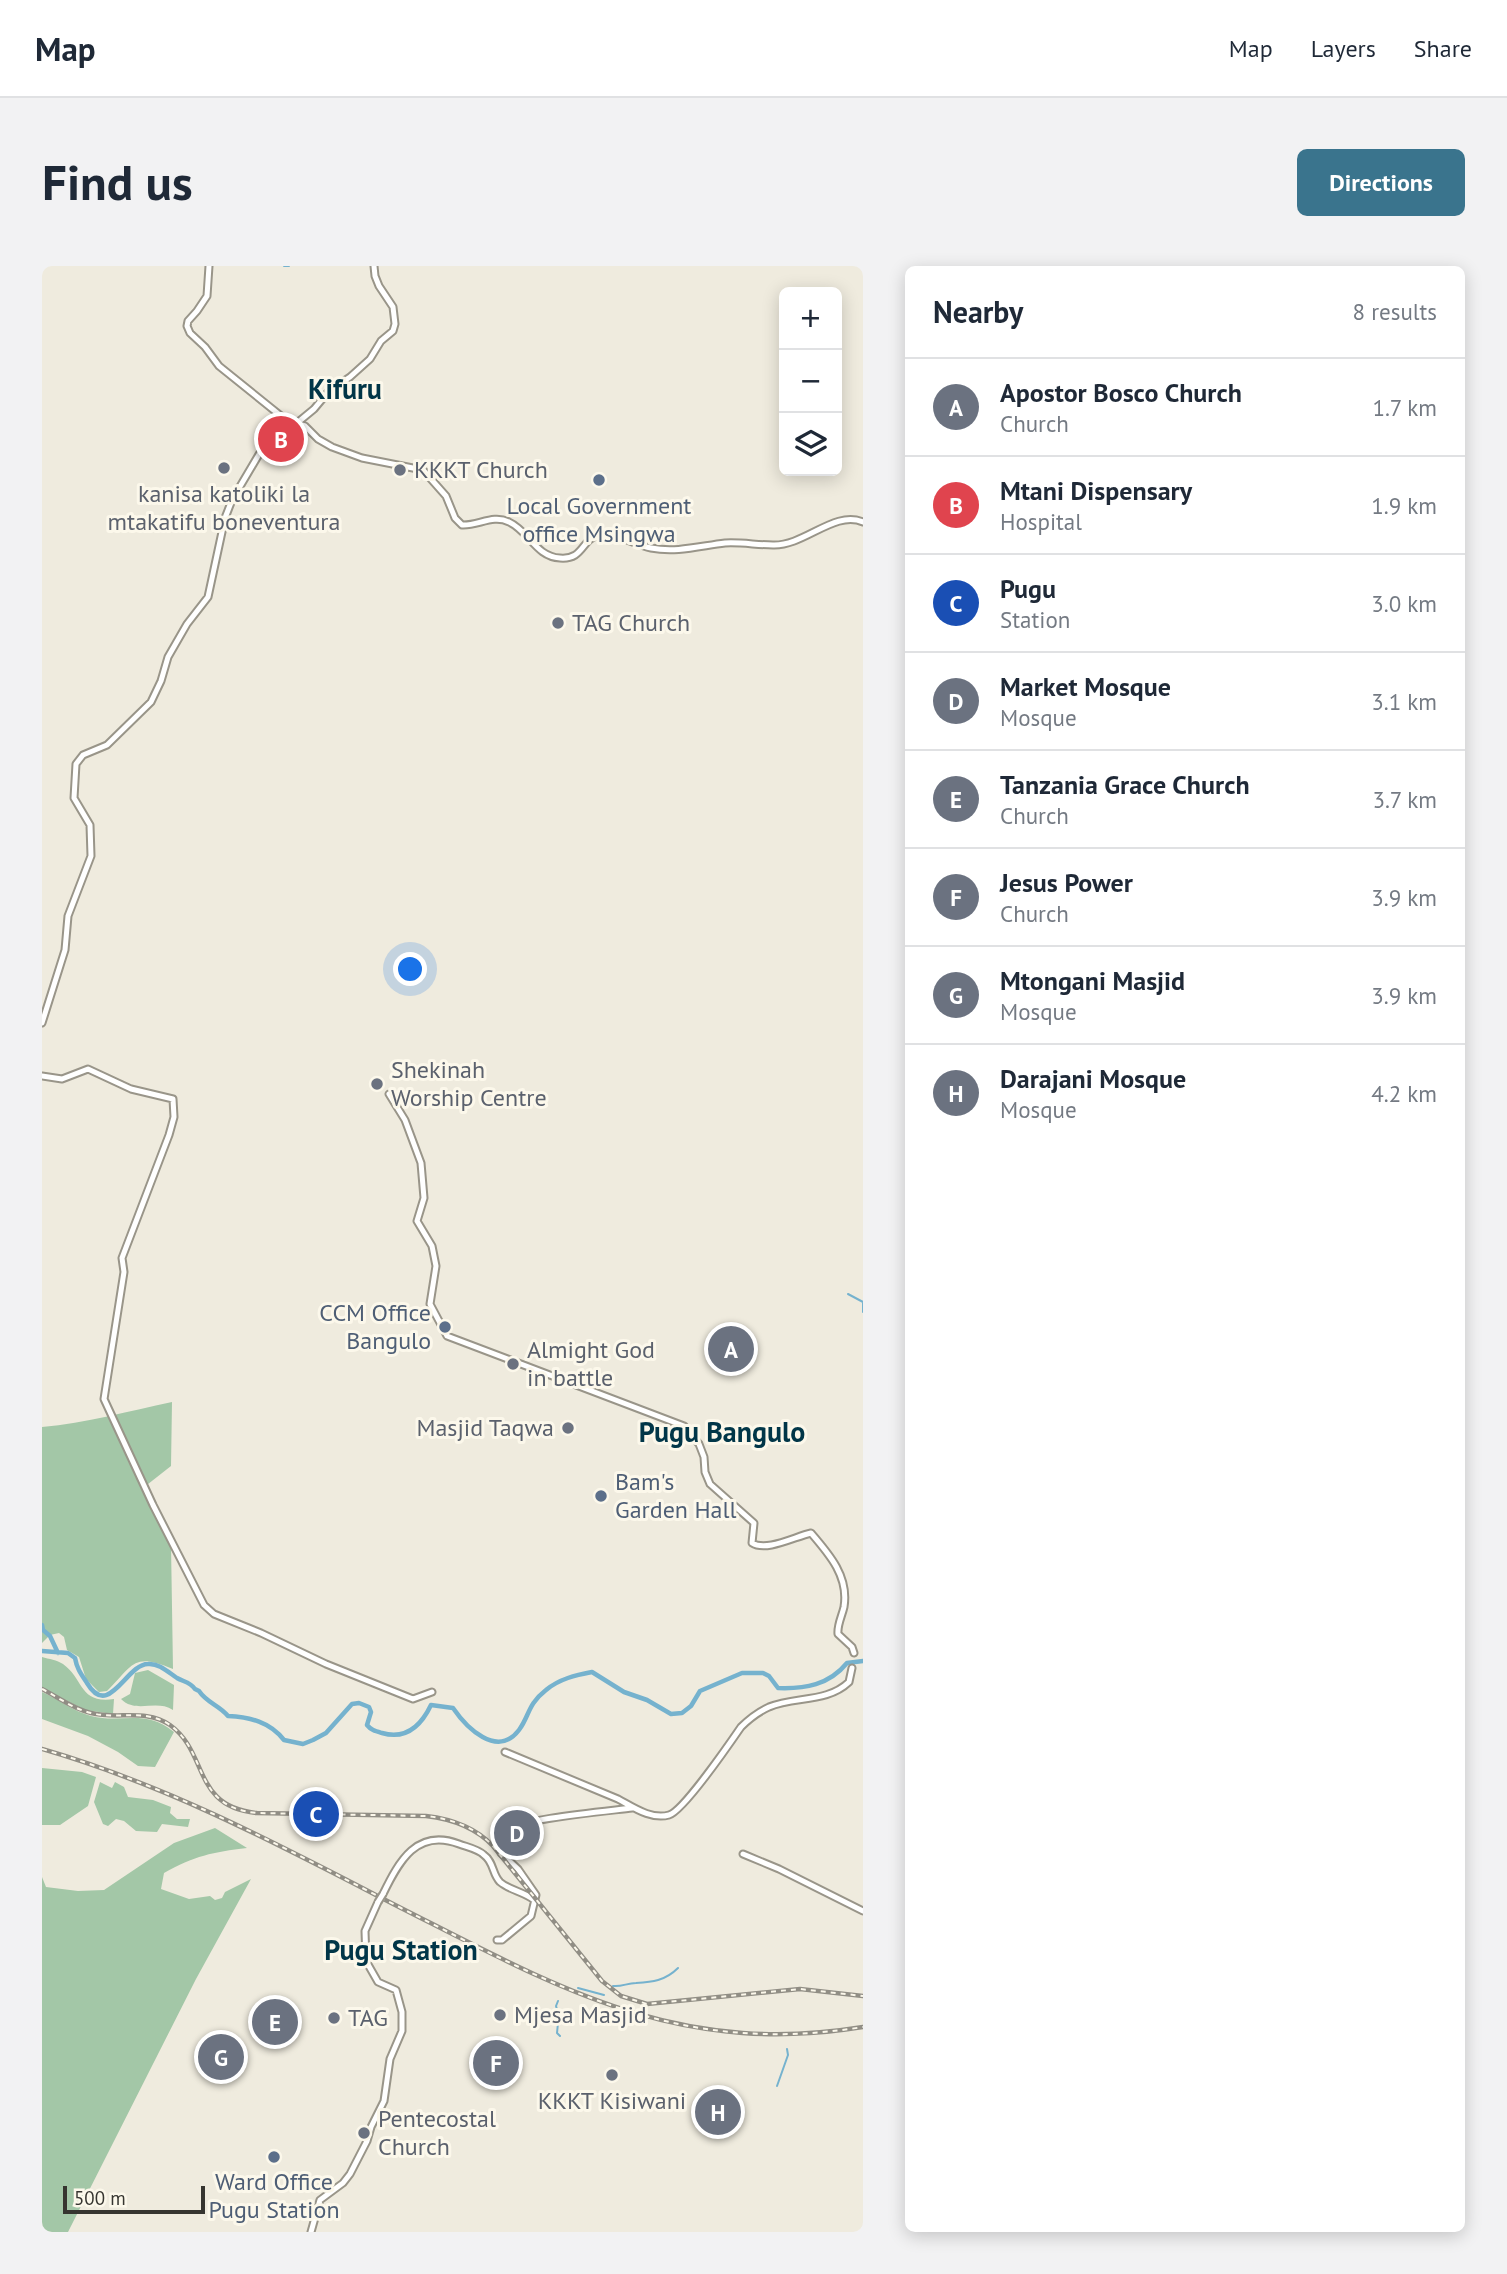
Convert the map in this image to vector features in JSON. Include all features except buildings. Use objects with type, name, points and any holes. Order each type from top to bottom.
[{"type":"street","points":[[209,266],[207,296],[188,321],[188,330],[219,366],[279,415],[305,426],[324,443],[351,455],[423,470],[446,496],[460,524],[506,520],[524,531],[540,550],[556,558],[576,555],[589,540],[598,535],[612,536],[647,547],[685,550],[736,542],[778,545],[801,540],[845,519],[863,522]]},
{"type":"street","points":[[42,1023],[65,950],[67,918],[91,856],[90,825],[74,798],[76,764],[87,753],[107,744],[151,702],[168,657],[187,624],[208,597],[225,518],[232,500],[261,451],[370,359],[381,341],[393,331],[393,307],[379,286],[374,266]]},
{"type":"street","points":[[42,1076],[62,1079],[88,1069],[131,1089],[173,1099],[174,1117],[169,1135],[122,1258],[124,1272],[114,1326],[112,1357],[103,1395],[109,1415],[118,1428],[153,1505],[204,1605],[214,1614],[413,1699],[432,1692]]},
{"type":"street","points":[[389,1094],[406,1121],[421,1163],[424,1195],[417,1221],[432,1245],[436,1266],[430,1304],[447,1336],[684,1426],[699,1444],[710,1485],[754,1523],[751,1541],[754,1545],[768,1546],[811,1533],[832,1559],[844,1580],[846,1590],[837,1631],[854,1653]]},
{"type":"street","points":[[505,1752],[618,1799],[632,1808],[658,1816],[675,1813],[741,1727],[753,1716],[771,1706],[837,1692],[849,1682],[852,1668]]},
{"type":"street","points":[[497,1940],[502,1940],[531,1916],[535,1893],[518,1869],[501,1853],[499,1838],[507,1829],[534,1822],[632,1808]]},
{"type":"street","points":[[311,2232],[320,2200],[343,2183],[367,2141],[385,2097],[390,2059],[401,2034],[402,2012],[396,1990],[378,1982],[364,1954],[365,1931],[401,1862],[425,1841],[445,1839],[481,1852],[489,1860],[500,1883],[534,1900]]},
{"type":"street","points":[[743,1854],[863,1911]]},
{"type":"green space","points":[[172,1402],[171,1466],[143,1488],[171,1545],[173,1669],[142,1661],[129,1668],[107,1691],[99,1692],[86,1679],[79,1657],[67,1650],[64,1637],[59,1633],[50,1635],[42,1643],[42,1427],[91,1420]]},
{"type":"green space","points":[[42,1657],[63,1664],[94,1698],[114,1699],[113,1714],[85,1710],[42,1688]]},
{"type":"green space","points":[[148,1670],[174,1685],[173,1710],[160,1706],[133,1706],[121,1699],[130,1694],[135,1673]]},
{"type":"green space","points":[[42,1692],[91,1716],[143,1718],[153,1720],[174,1732],[155,1767],[138,1766],[88,1736],[42,1719]]},
{"type":"green space","points":[[42,1768],[82,1772],[96,1777],[88,1806],[60,1825],[42,1825]]},
{"type":"green space","points":[[100,1782],[112,1788],[115,1782],[124,1787],[128,1797],[153,1800],[171,1807],[170,1813],[177,1819],[190,1819],[188,1827],[162,1824],[157,1832],[136,1831],[124,1821],[116,1819],[108,1826],[103,1824],[94,1802]]},
{"type":"green space","points":[[215,1828],[247,1848],[224,1851],[185,1862],[164,1873],[161,1889],[189,1899],[210,1896],[215,1900],[251,1879],[196,1979],[68,2232],[42,2232],[42,1877],[46,1887],[78,1891],[104,1890],[174,1843]]},
{"type":"waterway","points":[[284,266],[289,266]]},
{"type":"waterway","points":[[848,1294],[863,1302]]},
{"type":"waterway","points":[[863,1303],[863,1312]]},
{"type":"waterway","points":[[42,1625],[58,1653]]},
{"type":"waterway","points":[[42,1651],[68,1653],[75,1658],[87,1683],[95,1693],[103,1696],[118,1687],[140,1666],[156,1665],[191,1685],[228,1716],[259,1722],[284,1740],[303,1744],[326,1733],[352,1704],[359,1703],[369,1707],[371,1712],[367,1725],[382,1733],[398,1735],[412,1730],[431,1705],[453,1708],[474,1731],[492,1741],[501,1741],[510,1738],[519,1730],[532,1705],[551,1686],[562,1680],[592,1672],[624,1692],[647,1700],[671,1714],[682,1713],[691,1706],[700,1691],[742,1673],[763,1673],[769,1676],[778,1688],[798,1688],[824,1681],[847,1663],[863,1661]]},
{"type":"waterway","points":[[613,1986],[658,1980],[678,1968]]},
{"type":"waterway","points":[[578,1988],[604,1995]]},
{"type":"waterway","points":[[558,2001],[558,2013],[554,2016],[560,2036]]},
{"type":"waterway","points":[[777,2086],[788,2055],[787,2049]]},
{"type":"railway","points":[[42,1689],[84,1711],[101,1715],[151,1717],[170,1725],[191,1750],[211,1790],[221,1801],[236,1809],[257,1813],[426,1816],[445,1819],[471,1829],[493,1846],[602,1981],[621,1996],[647,2004],[800,1989],[863,1996]]},
{"type":"railway","points":[[42,1749],[181,1799],[514,1965],[622,2009],[677,2024],[735,2032],[796,2034],[863,2027]]},
{"type":"place","name":"Mtani Dispensary","points":[[281,439]]},
{"type":"place","name":"kanisa katoliki la mtakatifu boneventura","points":[[224,468]]},
{"type":"place","name":"KKKT Church","points":[[400,470]]},
{"type":"place","name":"Local Government office Msingwa","points":[[599,480]]},
{"type":"place","name":"TAG Church","points":[[558,623]]},
{"type":"place","name":"Shekinah Worship Centre","points":[[377,1084]]},
{"type":"place","name":"CCM Office Bangulo","points":[[445,1327]]},
{"type":"place","name":"Apostor Bosco Church","points":[[731,1349]]},
{"type":"place","name":"Almight God in battle","points":[[513,1364]]},
{"type":"place","name":"Masjid Taqwa","points":[[568,1428]]},
{"type":"place","name":"Bam's Garden Hall","points":[[601,1496]]},
{"type":"place","name":"Pugu","points":[[316,1814]]},
{"type":"place","name":"Market Mosque","points":[[517,1833]]},
{"type":"place","name":"Mjesa Masjid","points":[[500,2015]]},
{"type":"place","name":"TAG","points":[[334,2018]]},
{"type":"place","name":"Tanzania Grace Church","points":[[275,2022]]},
{"type":"place","name":"Mtongani Masjid","points":[[221,2057]]},
{"type":"place","name":"Jesus Power","points":[[496,2063]]},
{"type":"place","name":"KKKT Kisiwani","points":[[612,2075]]},
{"type":"place","name":"Darajani Mosque","points":[[718,2112]]},
{"type":"place","name":"Pentecostal Church","points":[[364,2133]]},
{"type":"place","name":"Ward Office Pugu Station","points":[[274,2157]]},
{"type":"district","name":"Kifuru","points":[[345,389]]},
{"type":"district","name":"Pugu Bangulo","points":[[722,1432]]},
{"type":"district","name":"Pugu Station","points":[[401,1950]]}]
